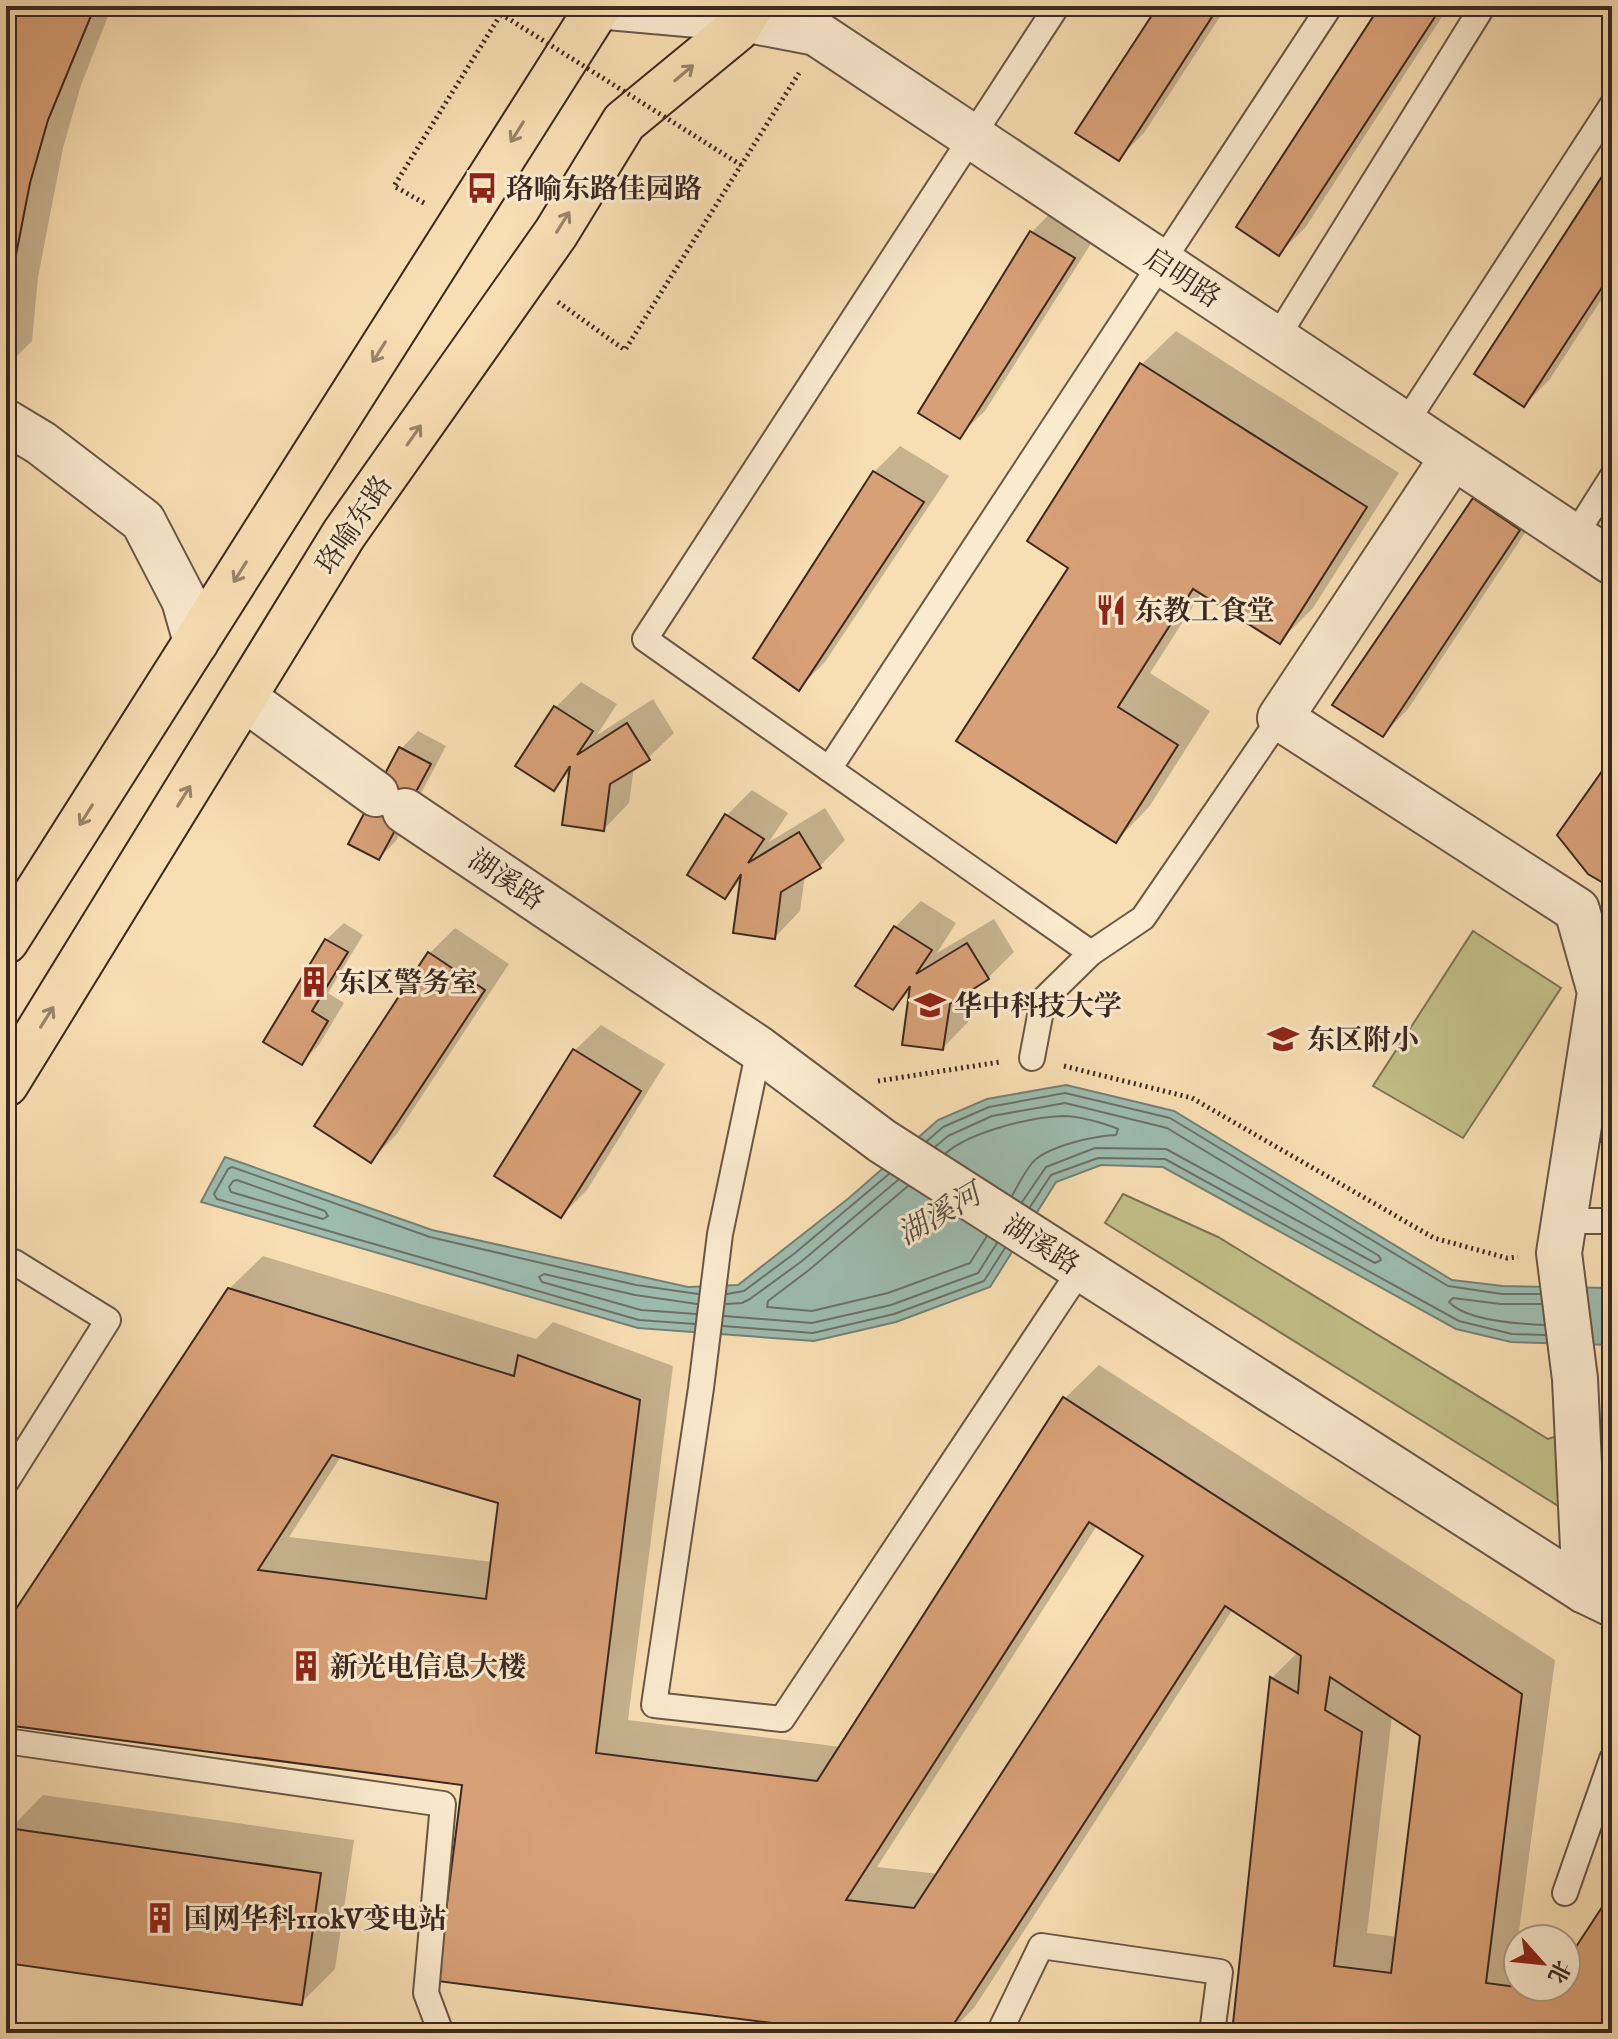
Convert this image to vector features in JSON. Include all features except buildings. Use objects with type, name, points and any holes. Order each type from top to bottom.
[{"type":"highway","points":[[6,941],[598,6]]},
{"type":"highway","name":"珞喻东路","points":[[6,1084],[344,534],[556,233],[624,122],[737,29],[739,10]]},
{"type":"street","name":"启明路","points":[[598,6],[739,10],[816,33],[1612,562]]},
{"type":"street","points":[[6,422],[41,443],[143,521],[184,600],[196,642]]},
{"type":"street","points":[[1453,457],[1280,718],[1577,910],[1600,992],[1562,1237],[1598,1598]]},
{"type":"street","name":"湖溪路","points":[[244,698],[390,802],[759,1049],[882,1141],[1598,1598]]},
{"type":"lane","points":[[1057,6],[645,639],[1091,953]]},
{"type":"lane","points":[[829,769],[1330,6]]},
{"type":"lane","points":[[1276,339],[1483,6]]},
{"type":"lane","points":[[1405,424],[1612,105]]},
{"type":"lane","points":[[1574,537],[1612,477]]},
{"type":"lane","points":[[1032,1058],[1043,1000],[1091,953],[1143,918],[1280,718]]},
{"type":"lane","points":[[759,1049],[720,1234],[701,1388],[654,1705],[782,1719],[1081,1269]]},
{"type":"lane","points":[[1562,1237],[1612,1221]]},
{"type":"lane","points":[[6,1482],[108,1320],[14,1262]]},
{"type":"lane","points":[[6,1741],[443,1804],[426,1993],[441,2033]]},
{"type":"lane","points":[[1565,1893],[1612,1759]]},
{"type":"lane","points":[[999,2033],[1041,1946],[1220,1972],[1212,2033]]},
{"type":"path","points":[[394,186],[506,6]]},
{"type":"path","points":[[501,14],[741,165]]},
{"type":"path","points":[[525,278],[625,350],[802,67]]},
{"type":"path","points":[[878,1081],[1032,1058],[1192,1098],[1434,1238],[1507,1258],[1562,1237]]},
{"type":"shaded area","points":[[1473,931],[1561,988],[1463,1138],[1373,1086]]},
{"type":"shaded area","points":[[1123,1194],[1218,1237],[1548,1439],[1612,1418],[1612,1534],[1579,1519],[1105,1223]]},
{"type":"water","name":"湖溪河","points":[[1066,1085],[1174,1111],[1452,1280],[1503,1286],[1612,1288],[1612,1345],[1511,1342],[1456,1329],[1163,1167],[1101,1165],[1056,1182],[990,1287],[896,1322],[814,1341],[638,1328],[201,1202],[225,1157],[432,1230],[688,1287],[738,1285],[849,1198],[938,1120],[987,1099]]},
{"type":"place","name":"珞喻东路佳园路","points":[[482,188]]},
{"type":"place","name":"东教工食堂","points":[[1111,610]]},
{"type":"place","name":"东区警务室","points":[[314,982]]},
{"type":"place","name":"华中科技大学","points":[[930,1005]]},
{"type":"place","name":"东区附小","points":[[1283,1039]]},
{"type":"place","name":"新光电信息大楼","points":[[306,1666]]},
{"type":"place","name":"国网华科110kV变电站","points":[[160,1918]]}]
